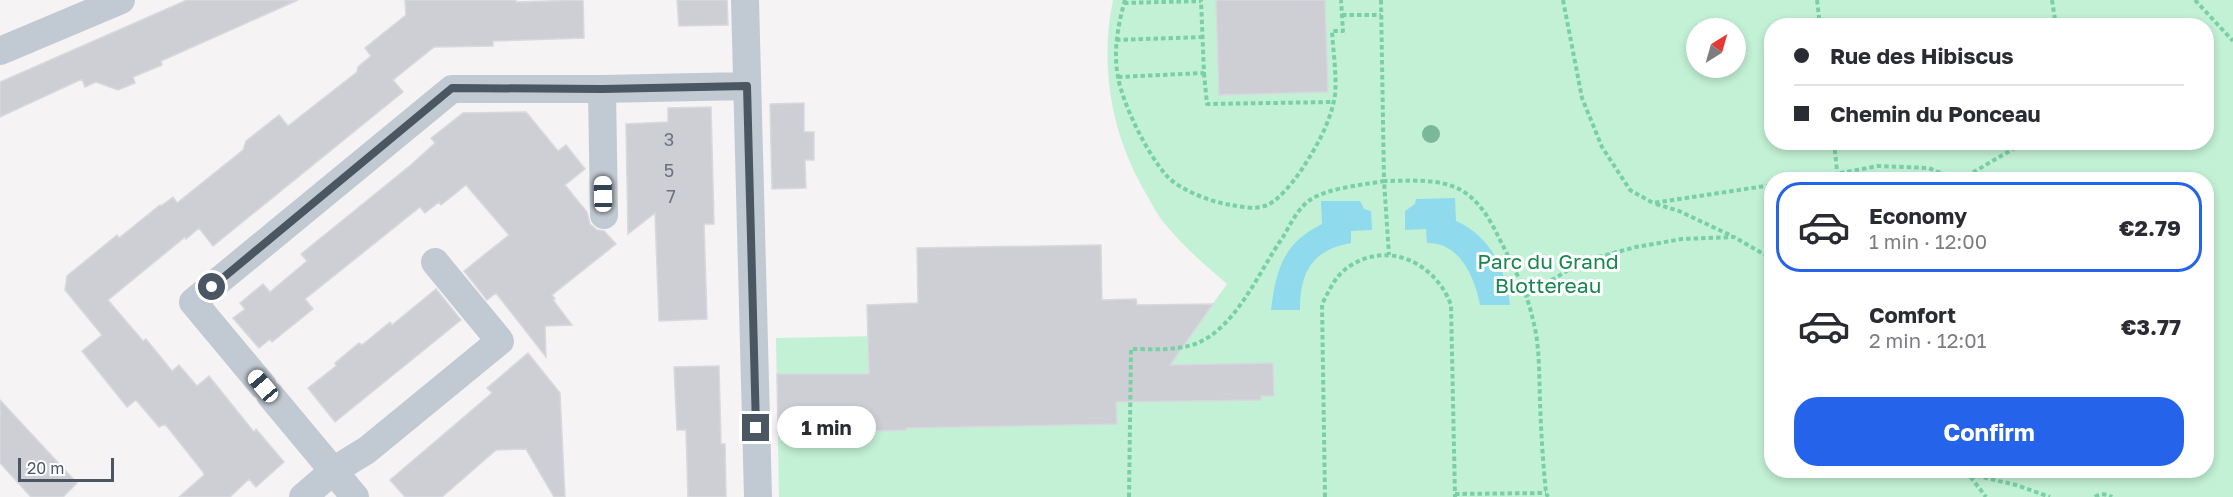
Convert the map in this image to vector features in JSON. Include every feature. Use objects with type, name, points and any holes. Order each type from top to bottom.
[{"type":"street","points":[[0,51],[121,0]]},
{"type":"street","points":[[745,0],[758,497]]},
{"type":"street","points":[[355,497],[194,302],[452,88],[602,89],[747,86]]},
{"type":"street","points":[[602,89],[604,215]]},
{"type":"street","points":[[303,497],[333,471],[367,450],[500,340],[435,262]]},
{"type":"path","points":[[1333,102],[1207,105],[1201,0],[1125,2],[1116,40],[1118,77],[1132,116],[1150,152],[1167,176],[1191,193],[1223,204],[1252,208],[1267,205],[1283,192],[1300,171],[1325,130],[1333,102],[1335,93],[1332,31],[1343,31],[1341,0]]},
{"type":"path","points":[[1381,0],[1384,182],[1389,255]]},
{"type":"path","points":[[1563,0],[1582,98],[1602,147],[1630,190],[1653,203],[1679,211],[1734,237],[1764,254]]},
{"type":"path","points":[[1817,0],[1819,18]]},
{"type":"path","points":[[2052,0],[2055,18]]},
{"type":"path","points":[[2195,0],[2212,18]]},
{"type":"path","points":[[1342,15],[1381,15]]},
{"type":"path","points":[[2214,20],[2233,41]]},
{"type":"path","points":[[1116,40],[1202,37]]},
{"type":"path","points":[[1118,77],[1204,73]]},
{"type":"path","points":[[1835,150],[1837,172]]},
{"type":"path","points":[[1972,172],[2011,150]]},
{"type":"path","points":[[1843,172],[1878,166],[1929,168],[1939,172]]},
{"type":"path","points":[[1130,497],[1131,349],[1192,345],[1210,338],[1233,315],[1308,201],[1321,194],[1384,182],[1442,182],[1459,189],[1472,198],[1489,219],[1526,296],[1533,320],[1538,353],[1546,496],[1455,495],[1451,305],[1437,278],[1424,267],[1409,259],[1389,255],[1354,263],[1334,281],[1322,304],[1325,497]]},
{"type":"path","points":[[1653,203],[1764,186]]},
{"type":"path","points":[[1526,296],[1583,261],[1636,247],[1682,239],[1734,237]]},
{"type":"path","points":[[1971,478],[1986,497]]},
{"type":"path","points":[[1987,478],[2050,497]]},
{"type":"path","points":[[2096,497],[2108,495],[2112,497]]},
{"type":"green space","name":"Parc du Grand Blottereau","points":[[1113,0],[2233,0],[2233,497],[779,497],[776,338],[1194,330],[1227,284],[1187,248],[1156,211],[1125,151],[1117,127],[1108,77],[1109,26]]},
{"type":"water","points":[[1455,198],[1456,221],[1478,235],[1494,255],[1505,279],[1510,305],[1480,305],[1470,273],[1457,255],[1439,244],[1427,243],[1426,229],[1405,230],[1405,211],[1415,204],[1416,199]]},
{"type":"water","points":[[1321,201],[1360,201],[1364,209],[1371,211],[1372,230],[1351,231],[1351,243],[1338,246],[1318,257],[1311,265],[1302,284],[1300,310],[1271,310],[1279,270],[1284,259],[1298,240],[1322,224]]},
{"type":"building","points":[[187,0],[298,0],[161,61],[162,65],[133,77],[135,83],[118,90],[96,82],[85,87],[82,79],[0,117],[0,82]]},
{"type":"building","points":[[405,0],[516,0],[516,2],[583,0],[584,38],[493,41],[493,46],[434,47],[393,80],[403,92],[213,246],[199,228],[108,300],[143,341],[146,339],[172,371],[179,365],[197,386],[209,376],[254,432],[256,429],[284,462],[256,487],[249,479],[230,497],[179,497],[204,475],[203,472],[165,424],[159,427],[136,400],[127,407],[82,351],[102,335],[65,290],[67,276],[117,235],[119,238],[160,205],[173,197],[177,203],[243,150],[246,141],[279,115],[288,126],[357,72],[358,67],[371,56],[365,48],[406,15]]},
{"type":"building","points":[[677,0],[727,0],[728,25],[679,26]]},
{"type":"building","points":[[1216,0],[1325,0],[1328,92],[1219,95]]},
{"type":"building","points":[[804,103],[804,132],[814,132],[814,160],[805,160],[806,188],[772,189],[770,104]]},
{"type":"building","points":[[711,107],[714,224],[704,224],[707,319],[659,321],[655,213],[628,234],[626,124],[668,122],[668,108]]},
{"type":"building","points":[[526,112],[558,151],[566,145],[585,169],[565,185],[587,212],[590,224],[597,230],[604,231],[616,244],[552,295],[555,299],[553,300],[572,325],[545,326],[546,357],[496,293],[487,300],[464,271],[509,235],[466,185],[441,205],[439,202],[425,213],[420,207],[305,299],[313,309],[272,342],[270,339],[259,348],[233,318],[245,309],[240,303],[263,284],[270,292],[307,261],[301,254],[412,164],[435,143],[431,138],[463,113]]},
{"type":"building","points":[[1101,245],[1102,300],[1136,299],[1137,305],[1213,304],[1170,365],[1273,363],[1274,396],[1261,396],[1261,400],[1116,402],[1117,424],[906,428],[906,430],[872,431],[872,440],[814,441],[814,432],[778,433],[777,374],[869,374],[867,305],[918,303],[917,248]]},
{"type":"building","points":[[436,289],[461,320],[335,422],[308,388],[336,366],[335,363],[359,343],[362,345],[390,322],[392,325]]},
{"type":"building","points":[[528,353],[560,393],[565,497],[554,497],[526,449],[496,450],[442,497],[405,497],[390,480],[492,393],[487,388]]},
{"type":"building","points":[[719,366],[721,444],[725,444],[726,497],[688,497],[686,430],[677,430],[674,367]]},
{"type":"building","points":[[0,400],[77,483],[63,497],[31,497],[0,463]]},
{"type":"route","points":[[212,287],[452,88],[602,89],[747,86],[756,428]]}]
